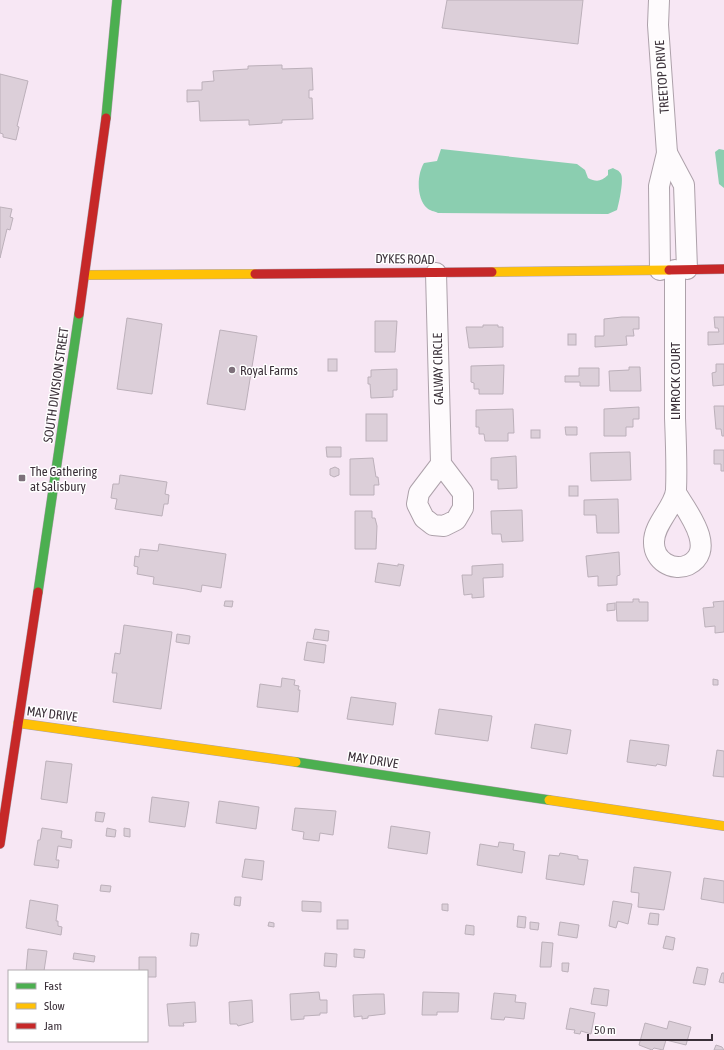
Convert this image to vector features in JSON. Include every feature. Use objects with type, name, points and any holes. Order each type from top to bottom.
[{"type":"street","name":"SOUTH DIVISION STREET","points":[[0,844],[6,771],[18,723],[85,275],[109,92],[117,0]]},
{"type":"street","name":"TREETOP DRIVE","points":[[659,0],[658,24],[667,153],[659,186],[674,270]]},
{"type":"street","name":"TREETOP DRIVE","points":[[667,153],[684,185],[674,270]]},
{"type":"street","name":"DYKES ROAD","points":[[85,275],[436,273],[724,268]]},
{"type":"street","name":"LIMROCK COURT","points":[[674,270],[676,492]]},
{"type":"street","name":"GALWAY CIRCLE","points":[[436,273],[441,464]]},
{"type":"street","name":"MAY DRIVE","points":[[18,723],[165,742],[724,826]]},
{"type":"shaded area","points":[[441,149],[577,164],[585,170],[588,178],[596,181],[601,180],[608,175],[608,170],[613,168],[621,174],[622,177],[621,192],[617,210],[608,214],[438,213],[428,209],[423,204],[419,192],[419,179],[424,163],[437,161]]},
{"type":"shaded area","points":[[719,149],[724,150],[724,188],[719,184],[715,152]]},
{"type":"building","points":[[447,0],[583,0],[578,44],[442,28]]},
{"type":"building","points":[[282,65],[282,69],[312,68],[313,90],[309,90],[309,98],[312,98],[313,119],[282,120],[282,123],[249,125],[249,120],[200,121],[199,101],[187,102],[187,90],[202,90],[202,82],[214,81],[213,71],[248,69],[248,66]]},
{"type":"building","points":[[0,74],[28,81],[17,126],[19,127],[16,140],[3,137],[3,134],[0,133]]},
{"type":"building","points":[[0,207],[12,209],[10,217],[13,218],[10,230],[7,229],[0,258]]},
{"type":"building","points":[[639,317],[639,329],[633,329],[634,336],[626,336],[627,345],[595,347],[595,336],[604,336],[604,319]]},
{"type":"building","points":[[714,317],[724,317],[724,344],[708,345],[708,332],[719,332],[718,328],[715,328]]},
{"type":"building","points":[[127,318],[162,324],[152,394],[117,389]]},
{"type":"building","points":[[375,321],[397,321],[395,352],[375,352]]},
{"type":"building","points":[[483,325],[498,325],[498,327],[503,327],[503,347],[469,348],[466,327],[483,327]]},
{"type":"building","name":"Royal Farms","points":[[220,330],[257,336],[245,410],[207,404]]},
{"type":"building","points":[[568,334],[576,334],[576,345],[568,345]]},
{"type":"building","points":[[328,359],[337,359],[337,371],[328,371]]},
{"type":"building","points":[[716,364],[724,364],[724,385],[713,386],[712,373],[716,372]]},
{"type":"building","points":[[504,365],[503,394],[479,394],[479,389],[474,389],[474,383],[471,382],[471,366]]},
{"type":"building","points":[[629,367],[640,367],[641,391],[610,391],[609,371],[629,370]]},
{"type":"building","points":[[579,368],[599,368],[599,386],[580,386],[580,382],[565,382],[565,376],[579,376]]},
{"type":"building","points":[[397,369],[397,390],[393,390],[393,397],[371,398],[368,377],[371,377],[371,370]]},
{"type":"building","points":[[714,406],[724,406],[724,436],[722,436],[721,429],[716,429]]},
{"type":"building","points":[[639,407],[639,419],[633,419],[633,427],[626,427],[626,436],[604,436],[604,409]]},
{"type":"building","points":[[513,409],[514,433],[508,433],[508,441],[485,441],[484,434],[479,434],[479,427],[476,427],[476,410]]},
{"type":"building","points":[[366,414],[387,414],[387,441],[366,441]]},
{"type":"building","points":[[565,427],[577,427],[577,435],[566,435]]},
{"type":"building","points":[[531,430],[540,430],[540,438],[531,438]]},
{"type":"building","points":[[326,447],[341,447],[341,457],[327,457]]},
{"type":"building","points":[[714,450],[724,450],[724,471],[721,471],[721,464],[714,464]]},
{"type":"building","points":[[630,452],[631,480],[591,481],[590,453]]},
{"type":"building","points":[[516,456],[517,488],[498,489],[498,480],[491,480],[491,458]]},
{"type":"building","points":[[373,458],[379,485],[374,485],[374,495],[350,495],[350,459]]},
{"type":"building","points":[[335,467],[339,469],[339,475],[334,477],[330,475],[330,469]]},
{"type":"building","points":[[120,475],[167,482],[165,494],[169,495],[168,504],[164,504],[162,516],[115,509],[117,499],[111,498],[113,484],[119,484]]},
{"type":"building","points":[[569,486],[578,486],[578,496],[569,496]]},
{"type":"building","points":[[618,499],[619,533],[597,533],[596,515],[584,515],[584,500]]},
{"type":"building","points":[[522,510],[523,541],[502,542],[501,534],[492,534],[491,511]]},
{"type":"building","points":[[355,511],[372,511],[372,518],[375,518],[377,526],[376,549],[355,549]]},
{"type":"building","points":[[159,544],[226,554],[221,588],[202,585],[201,592],[153,584],[154,577],[137,574],[138,567],[134,566],[135,556],[139,557],[140,549],[158,551]]},
{"type":"building","points":[[619,552],[620,575],[617,576],[617,585],[598,586],[598,576],[588,577],[586,556]]},
{"type":"building","points":[[378,563],[398,566],[398,564],[404,565],[400,586],[375,582]]},
{"type":"building","points":[[503,564],[503,577],[483,578],[484,597],[472,598],[472,594],[464,595],[462,575],[472,575],[472,566]]},
{"type":"building","points":[[633,599],[639,599],[639,602],[648,602],[648,621],[617,621],[616,602],[633,602]]},
{"type":"building","points":[[225,601],[233,601],[232,607],[224,606]]},
{"type":"building","points":[[724,601],[724,632],[715,633],[715,626],[705,627],[703,608],[714,607],[713,602]]},
{"type":"building","points":[[615,603],[615,610],[607,611],[607,604]]},
{"type":"building","points":[[124,625],[172,632],[161,709],[113,702],[117,673],[112,673],[115,653],[120,654]]},
{"type":"building","points":[[315,629],[329,631],[328,641],[313,639]]},
{"type":"building","points":[[177,634],[190,636],[189,644],[176,642]]},
{"type":"building","points":[[307,642],[326,645],[324,663],[304,660]]},
{"type":"building","points":[[282,678],[295,680],[294,685],[299,686],[298,712],[257,707],[260,684],[281,687]]},
{"type":"building","points":[[713,679],[718,680],[718,685],[713,685]]},
{"type":"building","points":[[351,697],[396,703],[393,725],[347,719]]},
{"type":"building","points":[[439,709],[492,716],[488,741],[435,734]]},
{"type":"building","points":[[535,724],[571,730],[567,754],[531,748]]},
{"type":"building","points":[[630,740],[669,745],[666,766],[627,762]]},
{"type":"building","points":[[717,750],[724,751],[724,777],[713,776]]},
{"type":"building","points":[[46,761],[72,764],[67,803],[41,799]]},
{"type":"building","points":[[152,797],[189,802],[185,827],[149,822]]},
{"type":"building","points":[[219,801],[259,807],[256,829],[216,823]]},
{"type":"building","points":[[295,808],[336,811],[333,835],[320,833],[319,841],[303,839],[304,832],[292,830]]},
{"type":"building","points":[[96,812],[105,813],[103,822],[95,821]]},
{"type":"building","points":[[391,826],[430,832],[427,854],[388,848]]},
{"type":"building","points":[[42,828],[62,831],[61,838],[72,840],[71,848],[58,846],[56,860],[59,860],[58,868],[34,865],[38,840],[40,840]]},
{"type":"building","points":[[107,828],[116,830],[115,837],[106,836]]},
{"type":"building","points":[[124,828],[130,829],[130,837],[124,836]]},
{"type":"building","points":[[499,842],[514,844],[513,850],[525,852],[522,873],[477,865],[480,844],[498,847]]},
{"type":"building","points":[[560,853],[578,856],[578,859],[588,860],[584,885],[546,879],[549,855],[559,856]]},
{"type":"building","points":[[245,859],[264,861],[262,880],[242,877]]},
{"type":"building","points":[[634,867],[671,872],[664,910],[638,907],[639,893],[631,892]]},
{"type":"building","points":[[704,878],[724,881],[724,903],[701,899]]},
{"type":"building","points":[[101,885],[111,886],[110,892],[100,891]]},
{"type":"building","points":[[235,897],[241,897],[240,906],[234,905]]},
{"type":"building","points":[[30,900],[58,905],[56,921],[58,921],[58,926],[62,927],[61,935],[26,928]]},
{"type":"building","points":[[302,901],[321,902],[321,912],[302,911]]},
{"type":"building","points":[[613,901],[632,904],[628,924],[618,921],[616,928],[609,926]]},
{"type":"building","points":[[442,904],[448,904],[448,911],[442,910]]},
{"type":"building","points":[[650,913],[659,914],[658,925],[648,924]]},
{"type":"building","points":[[518,916],[526,917],[525,928],[517,927]]},
{"type":"building","points":[[337,920],[348,920],[348,929],[337,929]]},
{"type":"building","points":[[269,922],[274,923],[274,927],[268,926]]},
{"type":"building","points":[[530,922],[539,923],[538,930],[530,929]]},
{"type":"building","points":[[560,922],[579,925],[577,938],[558,935]]},
{"type":"building","points":[[466,925],[474,926],[474,935],[465,934]]},
{"type":"building","points":[[191,933],[199,934],[197,946],[190,946]]},
{"type":"building","points":[[666,936],[675,938],[673,950],[663,948]]},
{"type":"building","points":[[542,942],[553,943],[551,967],[540,967]]},
{"type":"building","points":[[28,949],[47,951],[44,970],[26,970]]},
{"type":"building","points":[[354,949],[365,950],[364,958],[354,957]]},
{"type":"building","points":[[74,953],[95,956],[94,962],[73,959]]},
{"type":"building","points":[[325,953],[337,954],[336,967],[324,966]]},
{"type":"building","points":[[139,957],[156,957],[156,977],[148,977],[148,970],[139,970]]},
{"type":"building","points":[[562,963],[569,963],[568,972],[562,971]]},
{"type":"building","points":[[697,967],[708,969],[705,985],[693,983]]},
{"type":"building","points":[[722,973],[724,973],[724,983],[719,982]]},
{"type":"building","points":[[594,988],[609,990],[607,1006],[591,1004]]},
{"type":"building","points":[[319,992],[320,1000],[327,1000],[327,1013],[304,1016],[304,1019],[291,1020],[290,994]]},
{"type":"building","points":[[423,992],[459,993],[458,1012],[437,1012],[437,1015],[422,1015]]},
{"type":"building","points":[[494,993],[516,995],[515,1002],[526,1003],[524,1019],[505,1017],[504,1020],[491,1019]]},
{"type":"building","points":[[384,994],[385,1014],[368,1016],[368,1018],[362,1019],[362,1016],[354,1017],[353,995]]},
{"type":"building","points":[[252,1000],[253,1022],[238,1026],[237,1024],[230,1024],[229,1002]]},
{"type":"building","points":[[195,1002],[196,1022],[183,1023],[184,1026],[169,1026],[167,1004]]},
{"type":"building","points":[[570,1008],[595,1013],[591,1034],[581,1031],[580,1034],[574,1033],[575,1030],[566,1029]]},
{"type":"building","points":[[669,1021],[691,1027],[686,1045],[666,1040],[663,1050],[654,1048],[652,1050],[639,1045],[645,1023],[667,1029]]},
{"type":"building","points":[[716,1045],[722,1047],[724,1050],[714,1050]]},
{"type":"traffic: fast","points":[[106,118],[117,0]]},
{"type":"traffic: fast","points":[[38,592],[79,314]]},
{"type":"traffic: fast","points":[[296,762],[549,800]]},
{"type":"traffic: slow","points":[[492,272],[669,270]]},
{"type":"traffic: slow","points":[[85,275],[255,274]]},
{"type":"traffic: slow","points":[[18,723],[296,762]]},
{"type":"traffic: slow","points":[[549,800],[724,826]]},
{"type":"traffic: jam","points":[[79,314],[106,118]]},
{"type":"traffic: jam","points":[[669,270],[724,269]]},
{"type":"traffic: jam","points":[[255,274],[492,272]]},
{"type":"traffic: jam","points":[[0,844],[38,592]]},
{"type":"place","name":"Royal Farms","points":[[232,370]]},
{"type":"place","name":"The Gathering at Salisbury","points":[[22,478]]}]
